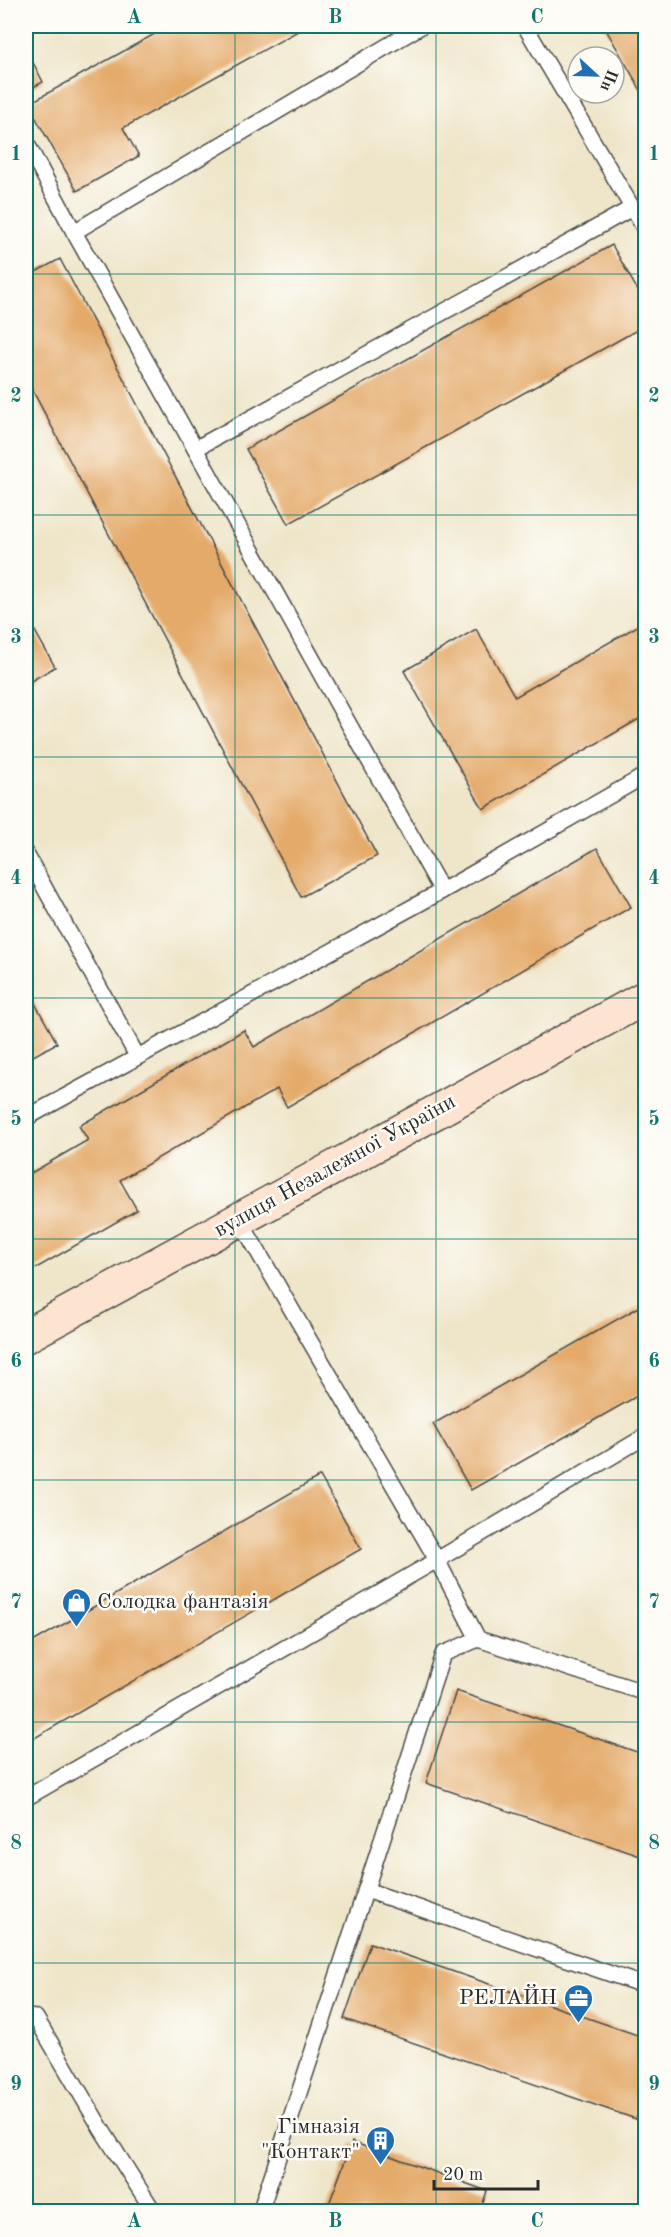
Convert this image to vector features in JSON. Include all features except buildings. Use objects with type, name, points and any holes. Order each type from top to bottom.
[{"type":"street","name":"вулиця Незалежної України","points":[[26,1336],[645,997]]},
{"type":"lane","points":[[74,232],[421,26]]},
{"type":"lane","points":[[525,26],[645,231]]},
{"type":"lane","points":[[26,142],[442,891]]},
{"type":"lane","points":[[195,449],[632,208]]},
{"type":"lane","points":[[26,1118],[442,891],[645,775]]},
{"type":"lane","points":[[26,854],[137,1056]]},
{"type":"lane","points":[[239,1219],[437,1560],[478,1639]]},
{"type":"lane","points":[[26,1798],[437,1560],[645,1436]]},
{"type":"lane","points":[[260,2211],[443,1654],[478,1639],[645,1693]]},
{"type":"lane","points":[[366,1890],[645,1986]]},
{"type":"lane","points":[[26,2017],[36,2018],[102,2130],[154,2211]]},
{"type":"place","name":"Солодка фантазія","points":[[76,1628]]},
{"type":"place","name":"РЕЛАЙН","points":[[578,2024]]},
{"type":"place","name":"Гімназія \"Контакт\"","points":[[381,2166]]}]
